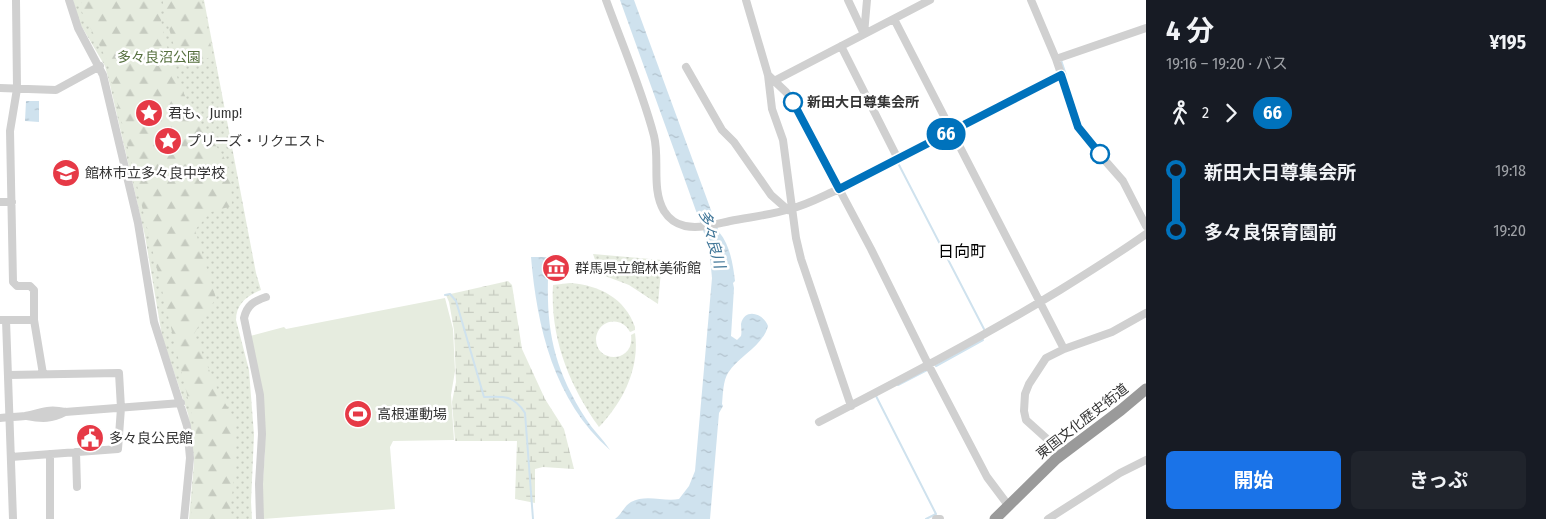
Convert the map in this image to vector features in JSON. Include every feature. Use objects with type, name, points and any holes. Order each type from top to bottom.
[{"type":"highway","name":"東国文化歴史街道","points":[[995,519],[1060,456],[1146,389]]},
{"type":"street","points":[[16,0],[17,89],[10,131],[13,282],[17,286],[30,286],[34,290],[34,320],[43,374]]},
{"type":"street","points":[[69,0],[78,28],[104,75],[138,223],[154,322],[187,426],[190,458],[184,519]]},
{"type":"street","points":[[606,0],[650,123],[656,146],[662,207],[675,222],[686,226],[694,227],[722,223],[790,209],[839,189],[1061,75]]},
{"type":"street","points":[[746,0],[771,78],[772,109],[782,140],[790,209],[796,238],[851,406]]},
{"type":"street","points":[[848,0],[864,34]]},
{"type":"street","points":[[864,34],[867,0]]},
{"type":"street","points":[[771,78],[841,46],[930,0]]},
{"type":"street","points":[[1031,0],[1056,59],[1078,127],[1123,181],[1146,226]]},
{"type":"street","points":[[894,19],[1064,349]]},
{"type":"street","points":[[1056,59],[1146,28]]},
{"type":"street","points":[[841,46],[898,159]]},
{"type":"street","points":[[0,88],[56,90],[100,66]]},
{"type":"street","points":[[686,67],[722,130],[734,142],[771,195],[790,209]]},
{"type":"street","points":[[771,78],[793,102],[991,484],[1008,505]]},
{"type":"street","points":[[0,202],[12,202]]},
{"type":"street","points":[[819,422],[929,366],[1040,302],[1110,259],[1146,234]]},
{"type":"street","points":[[260,519],[259,484],[262,434],[260,395],[244,318],[252,302],[266,297]]},
{"type":"street","points":[[1060,456],[1046,438],[1029,423],[1024,411],[1025,394],[1041,364],[1046,358],[1064,349],[1112,332],[1146,313]]},
{"type":"street","points":[[13,519],[8,375],[3,320],[34,320]]},
{"type":"street","points":[[8,375],[119,373],[121,408],[118,449],[11,457]]},
{"type":"street","points":[[0,418],[27,416],[42,419],[55,418],[66,412],[181,403]]},
{"type":"street","points":[[76,452],[77,487]]},
{"type":"street","points":[[50,454],[50,519]]},
{"type":"street","points":[[1048,519],[1120,473],[1146,460]]},
{"type":"green space","name":"多々良沼公園","points":[[73,0],[204,0],[256,273],[261,290],[243,301],[236,314],[249,370],[254,435],[252,519],[189,519],[194,463],[188,414],[162,336],[145,236],[105,66],[79,22]]},
{"type":"green space","name":"多々良沼公園","points":[[81,0],[159,0],[167,48],[179,82],[193,113],[222,154],[229,169],[232,206],[211,212],[195,230],[216,298],[194,334],[219,393],[235,420],[231,519],[191,519],[196,432],[107,60],[82,12]]},
{"type":"green space","points":[[163,0],[202,0],[213,57],[179,64],[163,7]]},
{"type":"green space","points":[[593,254],[662,260],[658,304],[629,285],[600,274]]},
{"type":"green space","points":[[508,281],[512,285],[522,349],[545,399],[564,429],[574,469],[543,467],[535,469],[535,503],[515,499],[517,441],[455,441],[452,402],[456,382],[454,330],[446,295]]},
{"type":"green space","points":[[570,283],[601,290],[610,295],[625,308],[635,327],[635,330],[630,332],[622,324],[611,322],[603,325],[597,333],[598,347],[602,353],[608,356],[615,357],[627,351],[631,344],[631,335],[635,333],[636,346],[635,359],[628,384],[615,407],[599,427],[570,378],[558,342],[553,305],[553,285]]},
{"type":"green space","name":"高根運動場","points":[[445,298],[453,329],[455,371],[451,395],[454,440],[393,441],[390,447],[395,509],[263,519],[265,422],[259,373],[250,336],[284,327],[286,329]]},
{"type":"water","name":"多々良川","points":[[620,0],[634,0],[719,232],[723,237],[732,261],[735,281],[733,283],[731,336],[737,340],[741,336],[741,324],[746,315],[754,314],[763,318],[768,326],[761,339],[733,367],[725,380],[723,406],[719,413],[710,519],[615,519],[631,502],[649,498],[679,499],[689,486],[695,471],[712,278],[709,247]]},
{"type":"water","points":[[26,101],[39,101],[39,122],[25,121]]},
{"type":"water","points":[[531,257],[549,257],[549,322],[557,360],[574,399],[589,423],[610,450],[591,431],[575,409],[562,386],[544,336],[538,310]]},
{"type":"waterway","points":[[1061,60],[1066,75]]},
{"type":"waterway","points":[[898,163],[984,329]]},
{"type":"waterway","points":[[445,295],[450,294],[456,301],[484,397],[508,398],[517,403],[525,413],[533,519]]},
{"type":"waterway","points":[[936,366],[983,340]]},
{"type":"waterway","points":[[898,385],[927,370]]},
{"type":"waterway","points":[[876,396],[936,514],[926,519]]},
{"type":"bus line","name":"66","points":[[793,102],[839,189],[1061,75],[1078,127],[1100,154]]},
{"type":"place","name":"新田大日尊集会所","points":[[793,102]]},
{"type":"place","name":"君も、Jump!","points":[[149,113]]},
{"type":"place","name":"プリーズ・リクエスト","points":[[168,141]]},
{"type":"place","name":"館林市立多々良中学校","points":[[66,173]]},
{"type":"place","name":"群馬県立館林美術館","points":[[556,268]]},
{"type":"place","name":"高根運動場","points":[[358,414]]},
{"type":"place","name":"多々良公民館","points":[[90,438]]},
{"type":"district","name":"日向町","points":[[962,251]]}]
